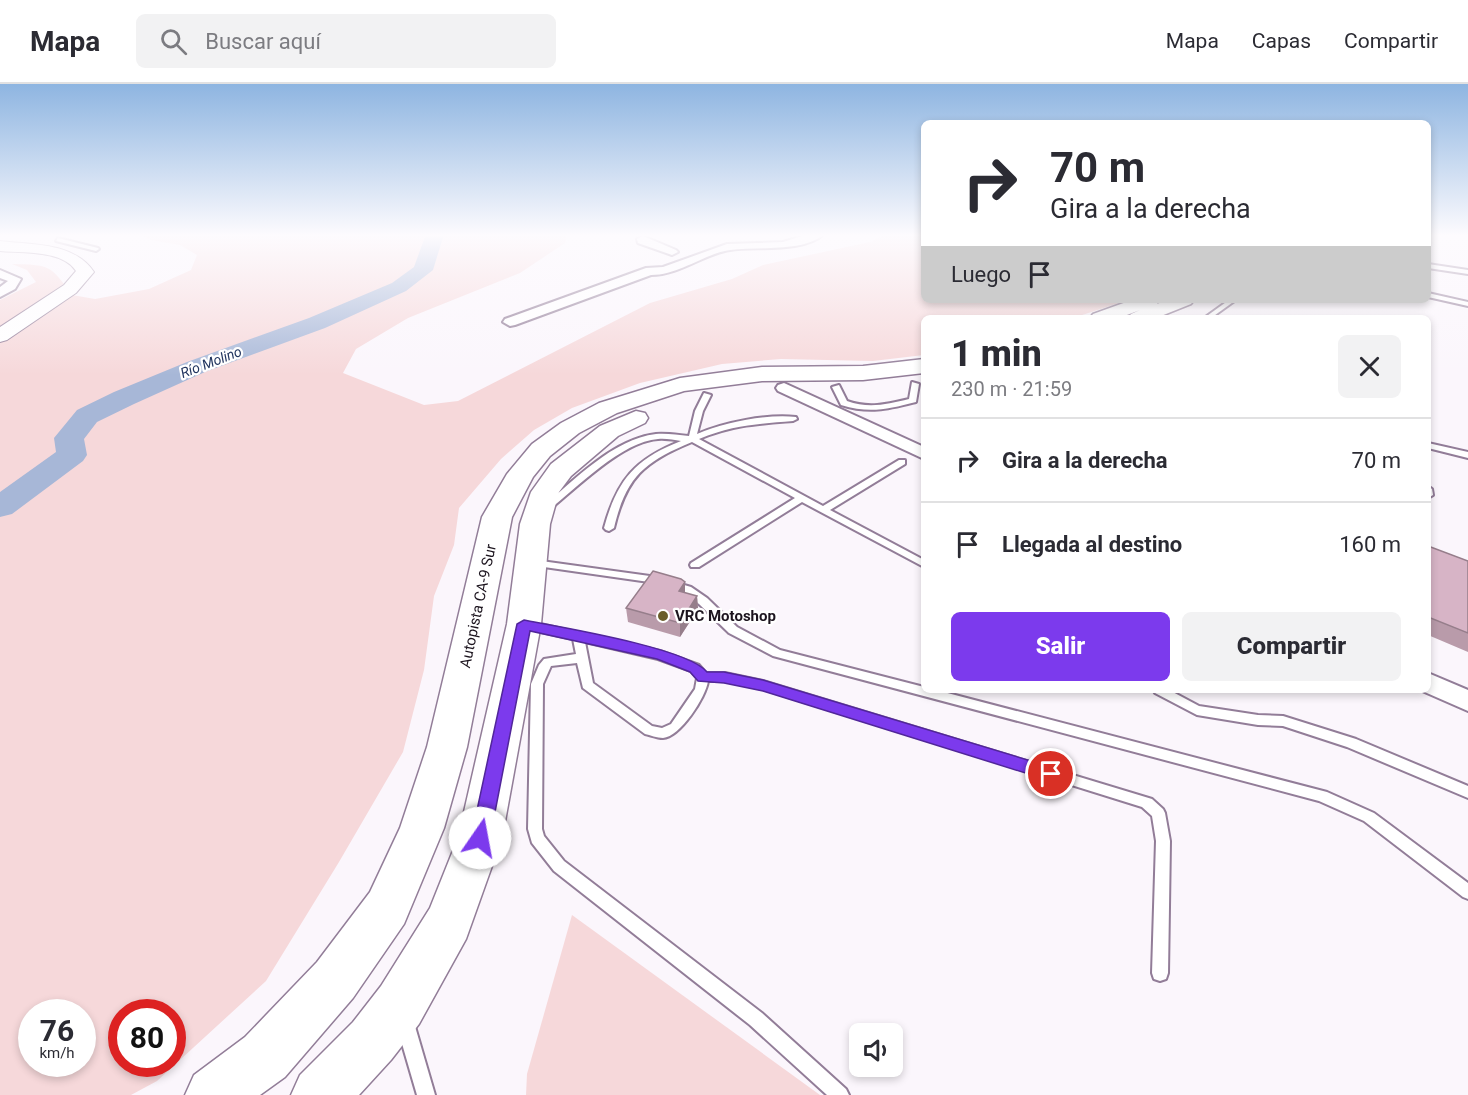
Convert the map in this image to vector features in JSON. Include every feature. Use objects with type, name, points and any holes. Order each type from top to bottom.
[{"type":"highway","points":[[1108,315],[1141,303]]},
{"type":"highway","points":[[1146,315],[1176,303]]},
{"type":"highway","name":"Autopista CA-9 Sur","points":[[214,1095],[265,1057],[335,980],[387,908],[422,828],[447,747],[497,517],[521,474],[541,450],[570,428],[608,408],[680,385],[726,377],[762,374],[864,373],[921,378]]},
{"type":"highway","name":"Autopista CA-9 Sur","points":[[320,1095],[372,1041],[400,1005],[449,922],[480,838],[524,624],[539,513],[545,492],[561,470],[609,430],[653,410],[707,395],[758,388],[788,403],[836,387],[921,378]]},
{"type":"main road","points":[[0,336],[70,289],[77,281]]},
{"type":"street","points":[[0,292],[11,286],[14,281]]},
{"type":"street","points":[[510,322],[622,281]]},
{"type":"street","points":[[788,403],[921,453]]},
{"type":"street","points":[[1431,684],[1468,700]]},
{"type":"lane","points":[[1431,296],[1468,304]]},
{"type":"lane","points":[[1211,315],[1229,303]]},
{"type":"lane","points":[[692,439],[695,423],[707,395]]},
{"type":"lane","points":[[609,528],[614,504],[627,478],[644,461],[667,448],[718,428],[747,422],[788,403]]},
{"type":"lane","points":[[539,513],[587,477],[606,459],[639,440],[658,436],[692,439],[921,562]]},
{"type":"lane","points":[[1431,446],[1468,455]]},
{"type":"lane","points":[[824,510],[902,462]]},
{"type":"lane","points":[[695,565],[802,498]]},
{"type":"lane","points":[[531,563],[657,580],[687,589],[704,601],[734,630],[777,653],[921,691]]},
{"type":"lane","points":[[524,624],[660,654],[695,668],[703,677],[724,677],[763,686],[1147,803],[1158,813],[1164,841],[1160,974]]},
{"type":"lane","points":[[578,636],[586,685],[648,730],[663,733],[675,727],[701,690],[703,677]]},
{"type":"lane","points":[[580,658],[548,662],[544,665],[537,684],[535,829],[537,838],[559,866],[756,1018],[840,1095]]},
{"type":"lane","points":[[929,693],[1322,796],[1369,817],[1468,892]]},
{"type":"lane","points":[[1166,693],[1197,710],[1258,720],[1283,721],[1351,743],[1468,792]]},
{"type":"lane","points":[[400,1005],[426,1095]]},
{"type":"shaded area","points":[[35,281],[62,281],[72,295],[95,299],[149,289],[166,281],[500,281],[408,318],[356,349],[343,373],[424,405],[458,401],[650,303],[725,281],[921,281],[921,303],[1119,303],[1082,315],[921,315],[921,355],[873,361],[781,359],[722,364],[640,383],[572,408],[534,430],[501,459],[459,508],[454,545],[434,596],[424,670],[403,752],[266,981],[186,1054],[186,999],[108,999],[108,1077],[161,1077],[131,1095],[0,1095],[0,300]]},
{"type":"shaded area","points":[[572,915],[820,1095],[526,1095],[527,1074]]},
{"type":"building","points":[[1431,547],[1468,561],[1468,633],[1431,618]]},
{"type":"building","points":[[653,571],[681,579],[685,582],[679,591],[697,596],[680,623],[626,608]]},
{"type":"waterway","name":"Río Molino","points":[[0,507],[72,455],[69,438],[87,416],[196,367],[317,323],[399,287],[407,281]]},
{"type":"place","name":"VRC Motoshop","points":[[663,616]]},
{"type":"route","points":[[480,838],[524,624],[660,654],[695,668],[703,677],[724,677],[763,686],[1051,774]]}]
